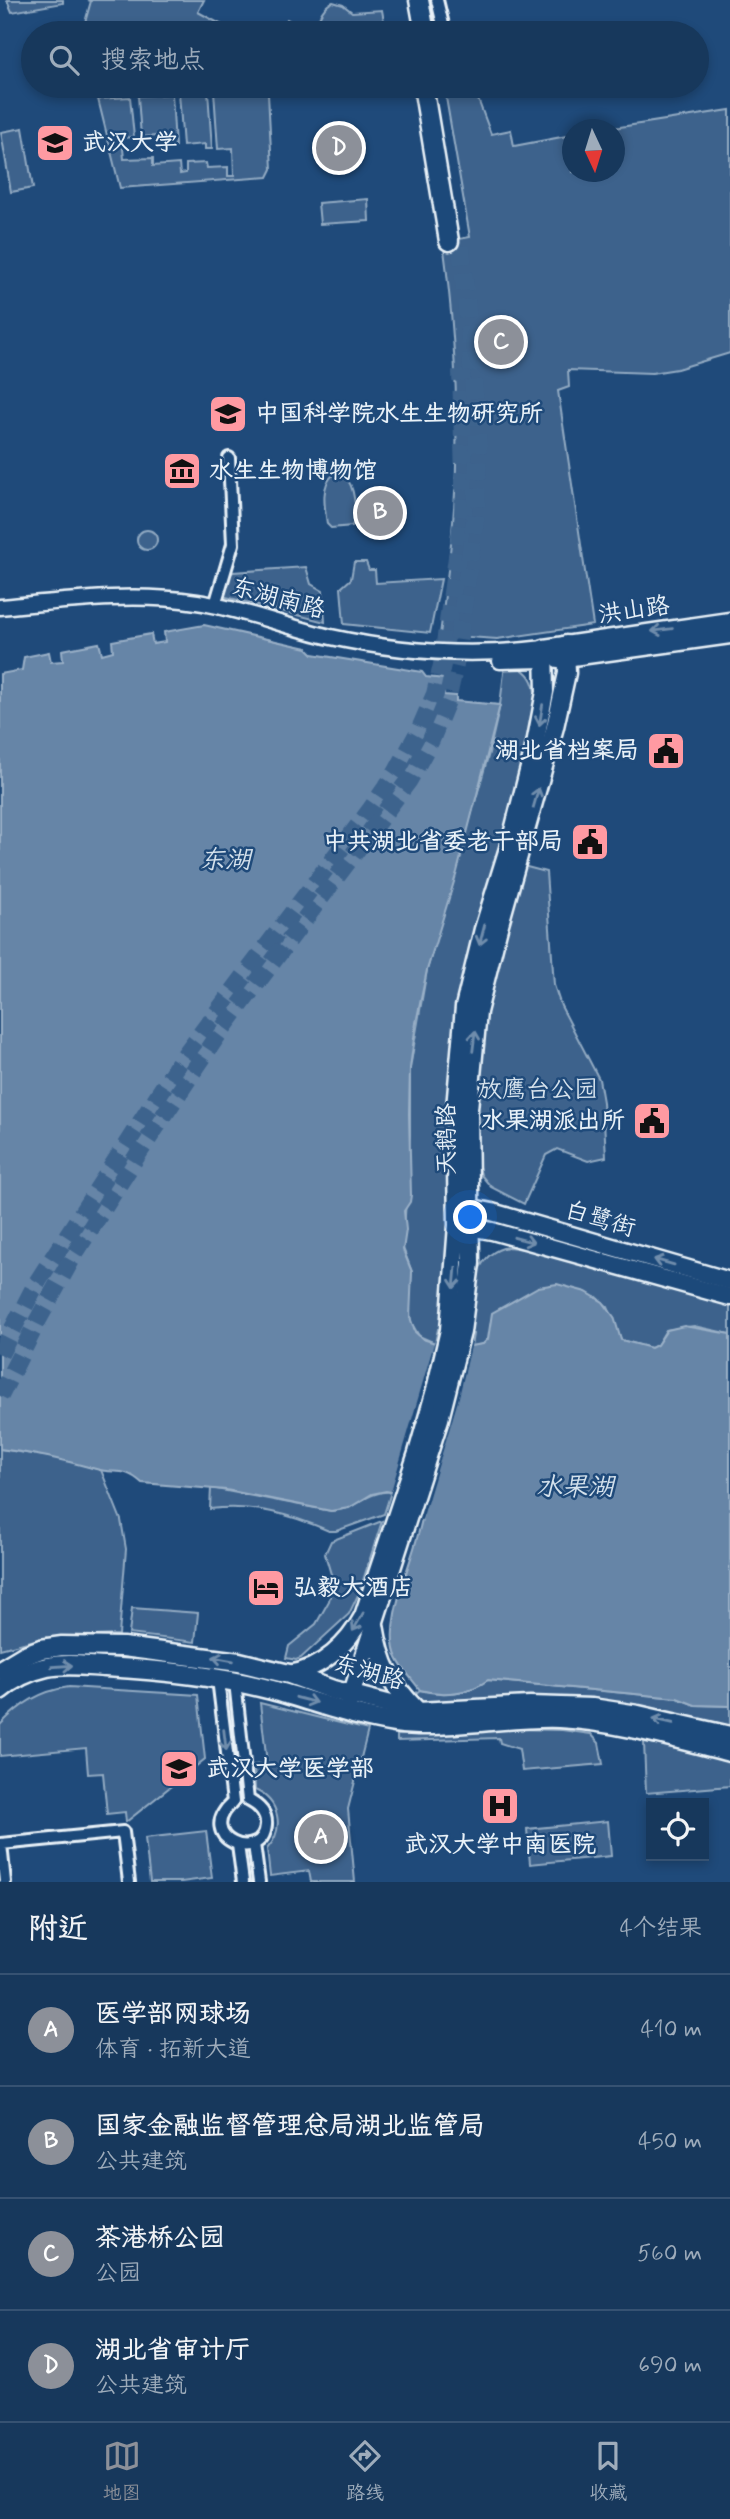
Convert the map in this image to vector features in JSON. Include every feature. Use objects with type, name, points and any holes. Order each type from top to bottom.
[{"type":"main road","points":[[408,0],[412,21]]},
{"type":"main road","points":[[419,0],[423,21]]},
{"type":"main road","points":[[425,98],[454,240],[436,98]]},
{"type":"main road","name":"洪山路","points":[[566,651],[730,621]]},
{"type":"main road","name":"洪山路","points":[[544,654],[730,635]]},
{"type":"main road","name":"天鹅路","points":[[289,1674],[301,1672],[326,1659],[356,1628],[404,1514],[444,1406],[455,1331],[469,1284],[464,1207],[478,1012],[565,687],[566,651]]},
{"type":"main road","name":"天鹅路","points":[[464,1207],[455,1108],[464,1007],[535,744],[545,692],[544,654]]},
{"type":"main road","name":"白鹭街","points":[[464,1207],[730,1281]]},
{"type":"main road","name":"白鹭街","points":[[464,1226],[519,1238],[730,1297]]},
{"type":"main road","name":"天鹅路","points":[[349,1703],[374,1625],[404,1514]]},
{"type":"main road","points":[[374,1625],[381,1661],[395,1686],[418,1712]]},
{"type":"main road","name":"东湖路","points":[[0,1670],[41,1649],[92,1645],[206,1656],[289,1674],[349,1703],[408,1725],[541,1718],[573,1720],[611,1724],[730,1752]]},
{"type":"main road","name":"东湖路","points":[[0,1690],[30,1672],[59,1665],[162,1671],[418,1712],[530,1706],[592,1708],[638,1715],[730,1736]]},
{"type":"street","points":[[437,0],[442,21]]},
{"type":"street","points":[[215,605],[233,544],[229,458]]},
{"type":"street","name":"东湖南路","points":[[0,607],[102,599],[159,598],[215,605],[321,635],[364,643],[544,654]]},
{"type":"street","points":[[227,1681],[248,1800],[261,1809],[266,1822],[263,1835],[254,1844],[238,1845],[226,1838],[221,1828],[222,1816],[233,1802],[227,1681]]},
{"type":"street","points":[[5,1882],[1,1844],[123,1832],[129,1882]]},
{"type":"street","points":[[254,1844],[259,1882]]},
{"type":"street","points":[[238,1845],[243,1882]]},
{"type":"green space","points":[[7,0],[63,0],[63,3],[12,12]]},
{"type":"green space","points":[[88,0],[204,0],[198,12],[215,21],[85,21],[91,1]]},
{"type":"green space","points":[[333,2],[352,12],[382,10],[384,21],[318,21],[323,11]]},
{"type":"green space","points":[[130,98],[134,137],[122,138],[124,159],[153,158],[153,166],[179,164],[180,174],[186,173],[186,164],[206,163],[207,168],[228,167],[228,176],[234,176],[233,148],[218,149],[214,98],[268,98],[272,169],[268,177],[120,188],[98,99]]},
{"type":"green space","points":[[138,98],[172,98],[175,146],[159,147],[158,136],[141,137]]},
{"type":"green space","points":[[179,98],[208,98],[212,149],[205,149],[205,144],[183,146]]},
{"type":"green space","points":[[446,98],[478,98],[491,134],[511,130],[514,146],[562,137],[562,182],[625,182],[625,126],[730,110],[730,353],[677,369],[652,373],[568,370],[569,387],[558,391],[593,625],[497,639],[440,635],[452,529],[456,437],[454,353],[443,242],[470,237]]},
{"type":"green space","points":[[23,128],[33,188],[11,192],[1,132]]},
{"type":"green space","points":[[368,199],[369,221],[320,224],[318,203]]},
{"type":"green space","points":[[333,475],[344,476],[351,486],[355,507],[352,526],[331,528],[327,524],[325,491]]},
{"type":"green space","points":[[147,530],[154,533],[157,540],[154,547],[147,550],[140,547],[137,540],[140,533]]},
{"type":"green space","points":[[354,562],[366,562],[369,570],[375,570],[376,583],[441,579],[430,633],[344,624],[341,588],[351,579]]},
{"type":"green space","points":[[306,567],[311,584],[323,591],[325,622],[222,596],[233,572]]},
{"type":"green space","points":[[505,664],[523,670],[532,681],[536,697],[536,716],[461,985],[453,1033],[447,1106],[451,1254],[444,1329],[438,1329],[435,1343],[419,1336],[411,1322],[409,1301],[412,1272],[403,1248],[410,1135],[410,1068],[427,970],[489,753],[500,705]]},
{"type":"green space","name":"放鹰台公园","points":[[523,866],[546,872],[554,985],[561,1006],[599,1079],[606,1157],[588,1161],[557,1149],[546,1155],[524,1204],[491,1187],[481,1175],[477,1158],[476,1099],[485,1008]]},
{"type":"green space","points":[[508,1247],[533,1250],[730,1305],[730,1334],[694,1326],[666,1330],[657,1345],[651,1348],[621,1340],[608,1307],[597,1297],[488,1339],[483,1344],[471,1346],[473,1334],[466,1333],[475,1281],[486,1259],[496,1251]]},
{"type":"green space","points":[[0,1449],[58,1458],[101,1470],[121,1520],[126,1549],[119,1635],[43,1638],[0,1649]]},
{"type":"green space","points":[[211,1488],[331,1511],[347,1508],[375,1494],[391,1492],[384,1514],[329,1531],[300,1520],[256,1509],[210,1509]]},
{"type":"green space","points":[[382,1521],[359,1593],[349,1614],[301,1658],[286,1658],[289,1646],[316,1624],[329,1601],[333,1581],[325,1554],[331,1541]]},
{"type":"green space","points":[[132,1608],[198,1613],[195,1642],[129,1634]]},
{"type":"green space","points":[[487,1680],[677,1698],[695,1705],[730,1706],[730,1731],[420,1707],[412,1696],[420,1690],[437,1693],[464,1691]]},
{"type":"green space","points":[[69,1687],[198,1695],[205,1759],[126,1822],[125,1812],[107,1814],[103,1773],[88,1774],[86,1748],[0,1756],[0,1725],[31,1700]]},
{"type":"green space","points":[[260,1703],[368,1730],[348,1809],[355,1882],[311,1882],[309,1871],[270,1876],[267,1849],[273,1841],[278,1824],[275,1808],[255,1790],[254,1765],[267,1763]]},
{"type":"green space","points":[[513,1729],[562,1730],[591,1734],[599,1743],[603,1764],[522,1771],[519,1749],[500,1743],[499,1738],[397,1741],[397,1735]]},
{"type":"green space","points":[[644,1742],[730,1760],[730,1786],[646,1793]]},
{"type":"green space","points":[[608,1821],[611,1856],[530,1864],[527,1829]]},
{"type":"green space","points":[[206,1831],[212,1878],[150,1882],[145,1838]]},
{"type":"water","name":"东湖","points":[[204,625],[307,648],[313,654],[422,672],[426,677],[445,679],[444,695],[456,696],[456,701],[500,705],[457,872],[427,970],[416,1023],[410,1068],[411,1195],[404,1211],[406,1230],[403,1250],[412,1272],[410,1317],[415,1332],[423,1339],[435,1343],[471,1346],[483,1344],[488,1339],[492,1313],[538,1287],[557,1284],[586,1292],[603,1302],[614,1317],[621,1340],[651,1348],[657,1345],[667,1330],[684,1326],[730,1334],[730,1706],[695,1705],[677,1698],[488,1680],[481,1685],[455,1692],[420,1690],[397,1658],[393,1643],[393,1626],[423,1513],[391,1492],[372,1494],[349,1508],[331,1511],[226,1490],[142,1483],[130,1474],[103,1471],[48,1457],[0,1449],[0,674],[22,670],[24,657],[49,652],[51,662],[63,661],[62,650],[99,643],[102,654],[113,651],[112,641],[151,634],[153,644],[165,642],[164,632]]},
{"type":"pier","points":[[435,1340],[472,1342],[459,1397],[422,1520],[419,1519],[418,1511],[390,1495]]},
{"type":"tunnel","points":[[0,1396],[75,1253],[140,1151],[217,1036],[409,780],[431,740],[447,701],[455,665],[476,514],[478,446],[460,239]]},
{"type":"tunnel","points":[[0,1354],[36,1284],[181,1060],[371,809],[396,773],[419,731],[435,694],[442,665],[463,514],[461,370]]},
{"type":"place","name":"武汉大学","points":[[55,143]]},
{"type":"place","name":"湖北省审计厅","points":[[339,148]]},
{"type":"place","name":"茶港桥公园","points":[[501,342]]},
{"type":"place","name":"中国科学院水生生物研究所","points":[[228,414]]},
{"type":"place","name":"水生生物博物馆","points":[[182,471]]},
{"type":"place","name":"国家金融监督管理总局湖北监管局","points":[[380,513]]},
{"type":"place","name":"湖北省档案局","points":[[666,751]]},
{"type":"place","name":"中共湖北省委老干部局","points":[[590,842]]},
{"type":"place","name":"水果湖派出所","points":[[652,1121]]},
{"type":"place","name":"弘毅大酒店","points":[[266,1588]]},
{"type":"place","name":"武汉大学医学部","points":[[179,1769]]},
{"type":"place","name":"武汉大学中南医院","points":[[500,1806]]},
{"type":"place","name":"医学部网球场","points":[[321,1837]]},
{"type":"water label","name":"水果湖","points":[[575,1488]]}]
